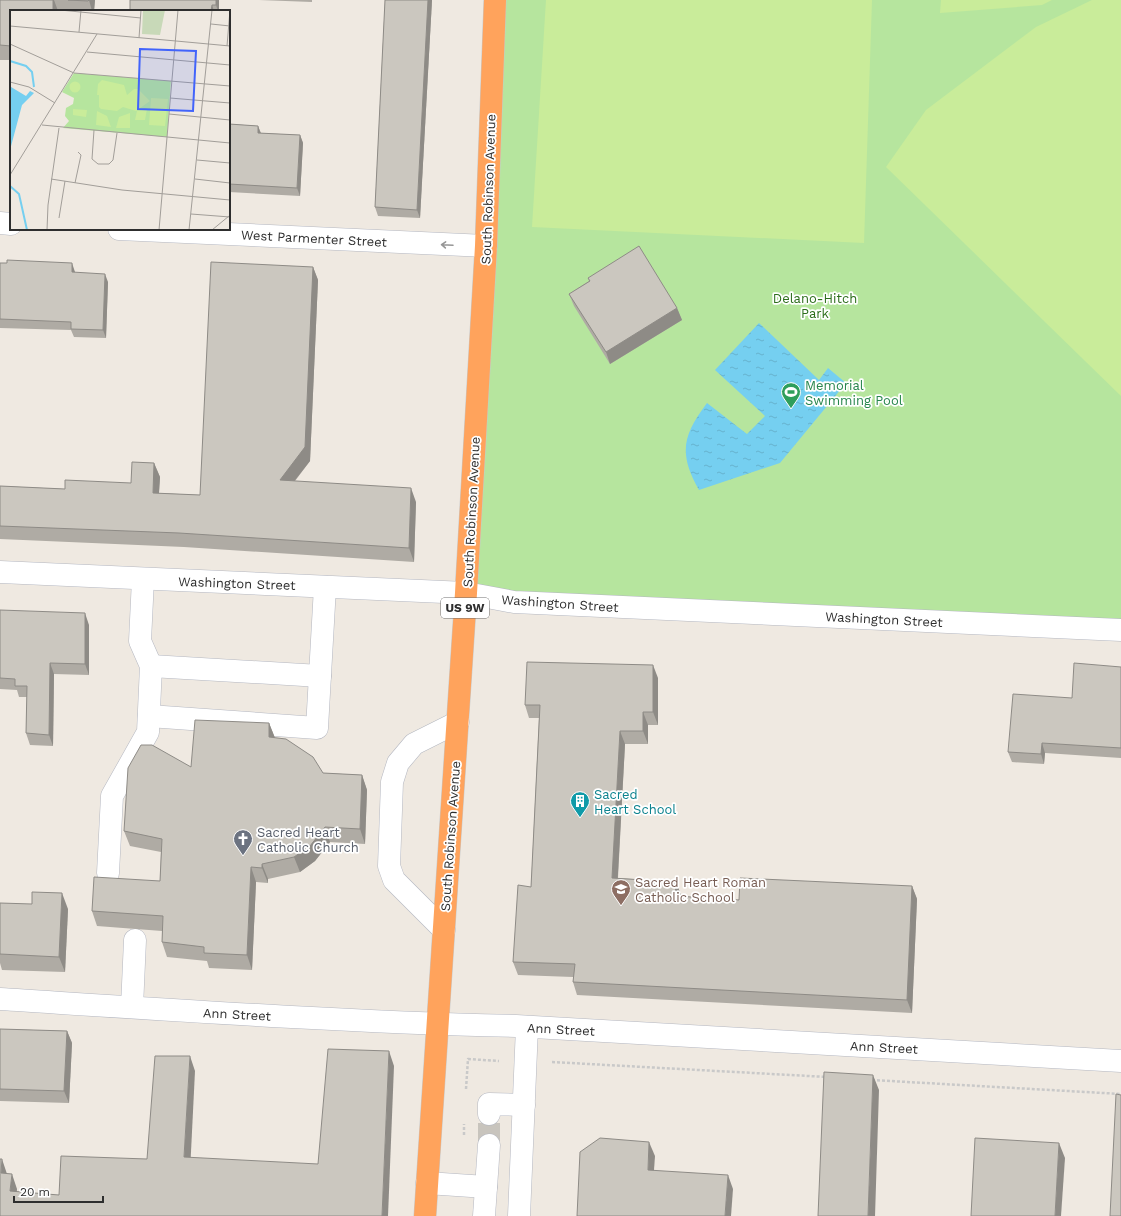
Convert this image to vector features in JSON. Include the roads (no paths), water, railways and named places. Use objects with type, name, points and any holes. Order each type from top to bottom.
[{"type":"highway","name":"South Robinson Avenue","points":[[425,1216],[458,722],[486,246],[495,0]]},
{"type":"street","points":[[0,223],[10,224]]},
{"type":"street","name":"West Parmenter Street","points":[[141,230],[486,246]]},
{"type":"street","name":"Washington Street","points":[[0,572],[466,593],[514,602],[1121,630]]},
{"type":"street","points":[[108,873],[112,796],[148,732],[151,666],[140,640],[143,579]]},
{"type":"street","points":[[148,716],[317,728],[325,587]]},
{"type":"street","points":[[151,666],[320,676]]},
{"type":"street","points":[[444,930],[394,880],[389,866],[392,782],[398,764],[414,744],[458,722]]},
{"type":"street","points":[[132,1008],[135,940]]},
{"type":"street","name":"Ann Street","points":[[0,999],[132,1008],[438,1024],[527,1027],[1121,1061]]},
{"type":"street","points":[[519,1216],[527,1027]]},
{"type":"street","points":[[489,1114],[489,1104],[524,1106]]},
{"type":"street","points":[[484,1216],[489,1145]]},
{"type":"street","points":[[427,1184],[486,1187]]},
{"type":"water","name":"Memorial Swimming Pool","points":[[759,323],[819,380],[828,368],[846,383],[780,463],[699,490],[688,465],[686,445],[688,435],[693,425],[707,403],[747,434],[765,416],[715,370]]},
{"type":"tunnel","points":[[489,1114],[489,1145]]},
{"type":"place","name":"Memorial Swimming Pool","points":[[791,409]]},
{"type":"place","name":"Sacred Heart School","points":[[580,818]]},
{"type":"place","name":"Sacred Heart Catholic Church","points":[[243,856]]},
{"type":"place","name":"Sacred Heart Roman Catholic School","points":[[621,906]]},
{"type":"park label","name":"Delano-Hitch Park","points":[[815,306]]}]
